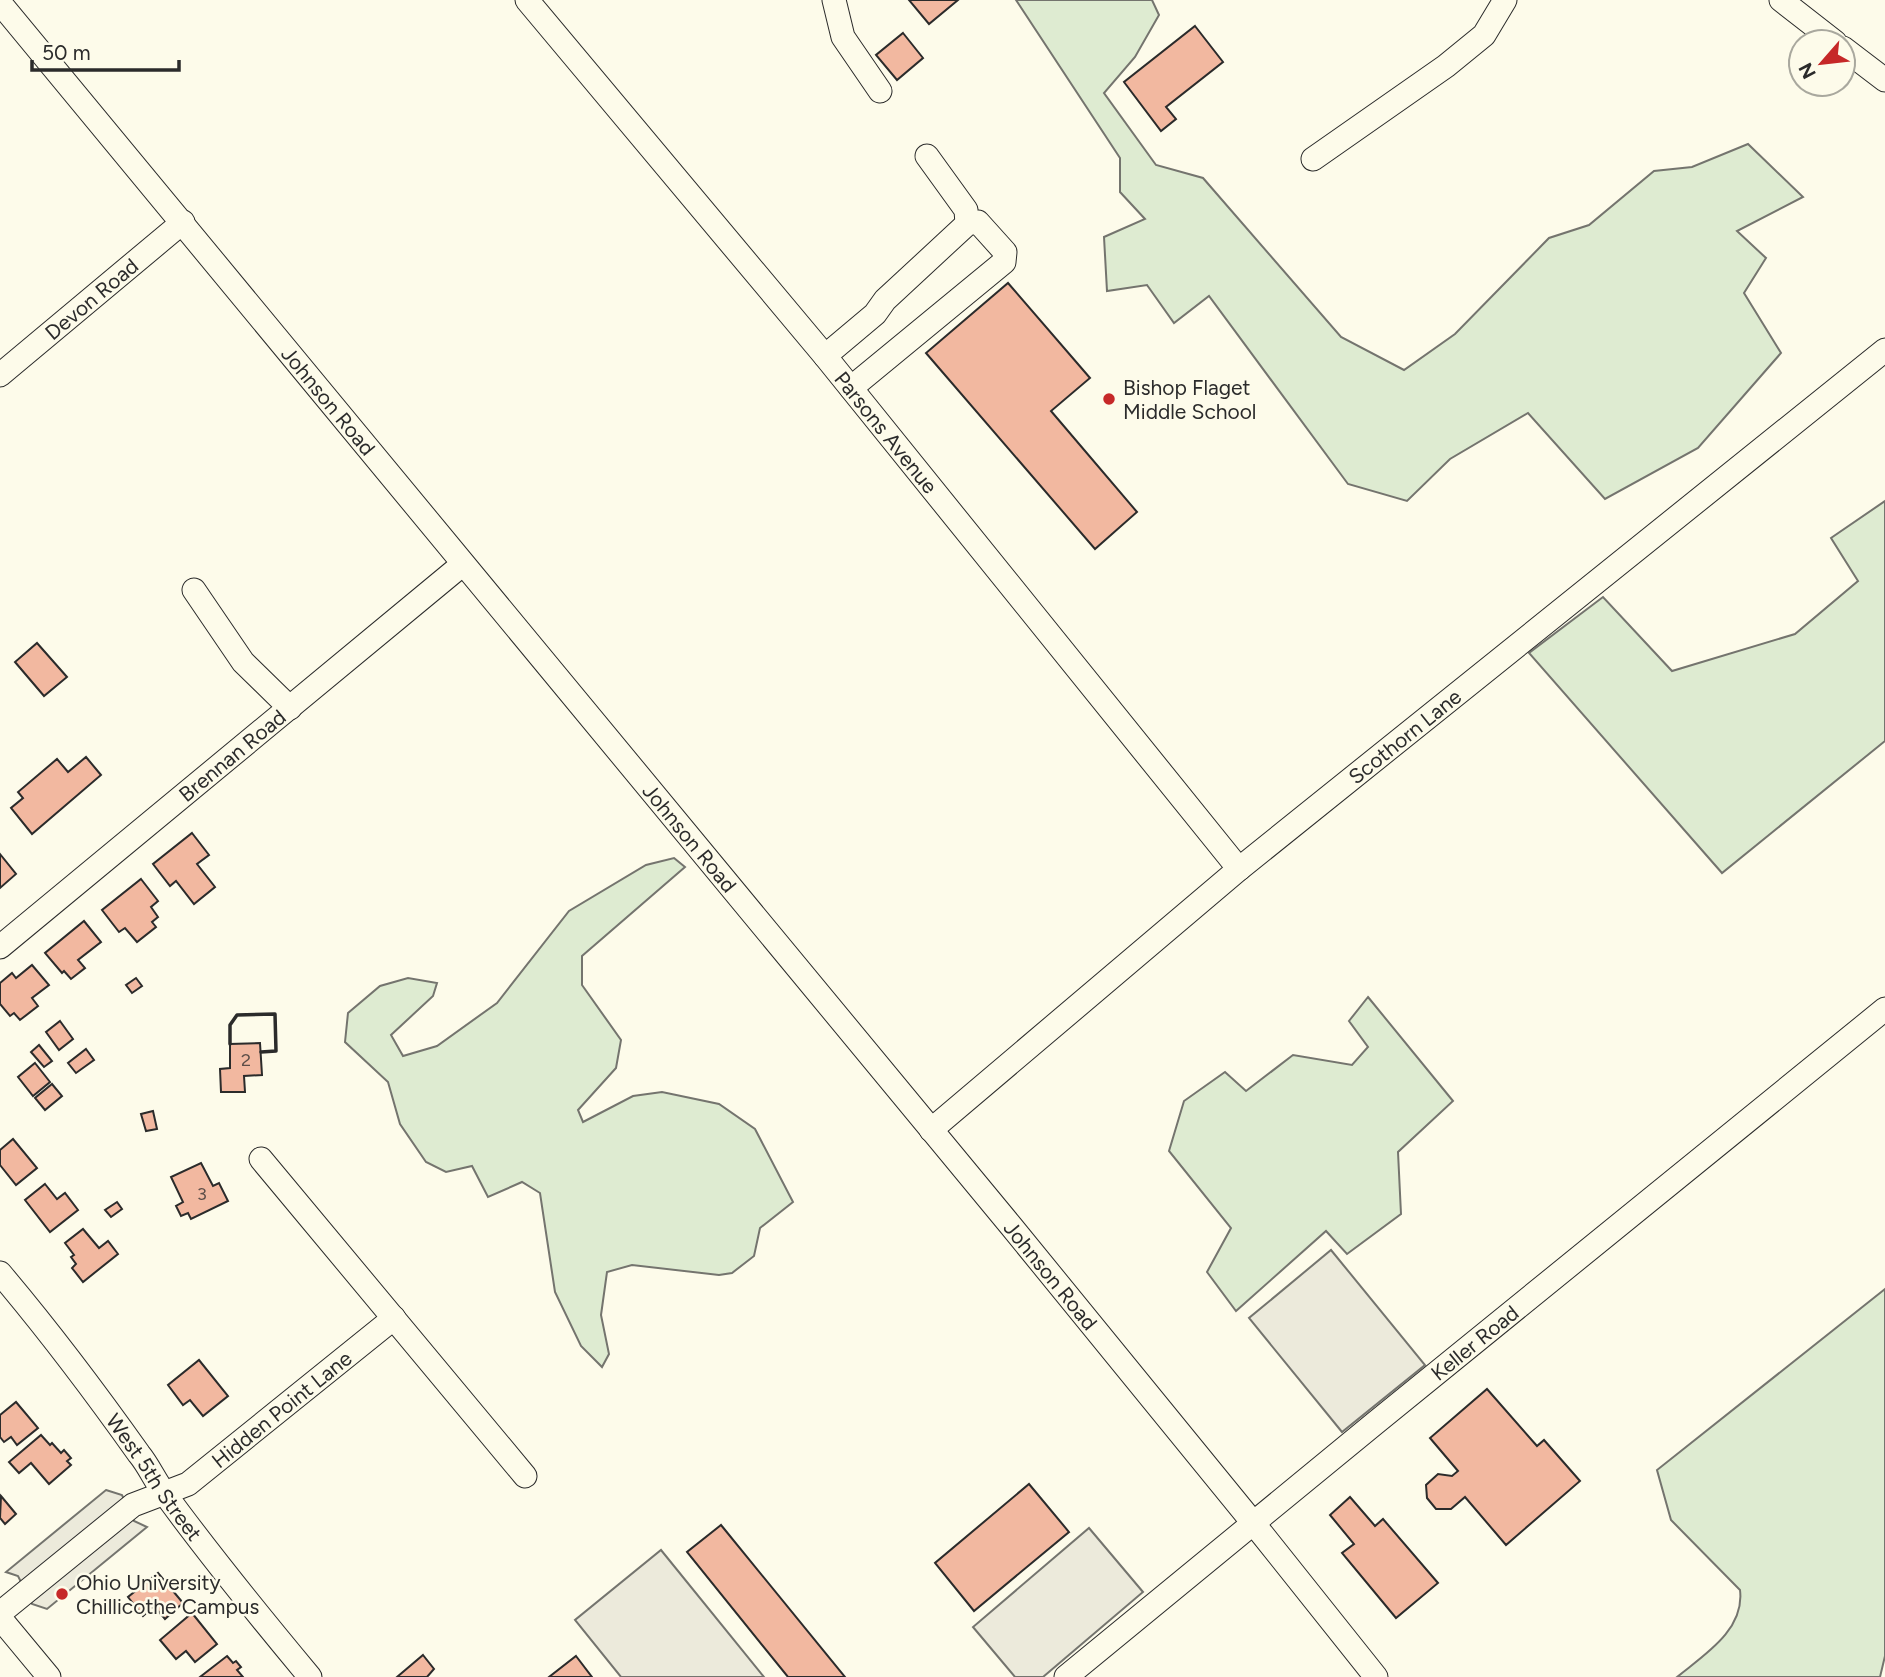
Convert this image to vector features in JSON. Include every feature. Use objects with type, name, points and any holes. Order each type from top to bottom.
[{"type":"street","name":"Parsons Avenue","points":[[527,0],[825,356],[1239,869]]},
{"type":"street","points":[[834,0],[843,37],[880,90]]},
{"type":"street","points":[[1313,159],[1446,66],[1484,35],[1505,0]]},
{"type":"street","points":[[1781,0],[1817,28]]},
{"type":"street","name":"Johnson Road","points":[[0,3],[931,1130],[1376,1677]]},
{"type":"street","points":[[1857,59],[1885,80]]},
{"type":"street","points":[[927,156],[966,210],[967,224]]},
{"type":"street","name":"Devon Road","points":[[0,374],[183,222]]},
{"type":"street","points":[[825,356],[875,314],[885,300],[967,224],[978,222],[1005,253],[1004,262],[851,388]]},
{"type":"street","name":"Scothorn Lane","points":[[931,1130],[1239,869],[1885,350]]},
{"type":"street","name":"Brennan Road","points":[[0,947],[463,564]]},
{"type":"street","points":[[194,590],[243,662],[290,708]]},
{"type":"street","name":"Keller Road","points":[[1066,1677],[1885,1009]]},
{"type":"street","points":[[261,1159],[526,1476]]},
{"type":"street","name":"West 5th Street","points":[[0,1273],[33,1311],[100,1400],[142,1457],[164,1494],[310,1677]]},
{"type":"street","name":"Hidden Point Lane","points":[[0,1615],[133,1505],[188,1484],[394,1318]]},
{"type":"street","points":[[0,1615],[49,1677]]},
{"type":"green space","points":[[1016,0],[1152,0],[1159,15],[1135,57],[1104,93],[1156,165],[1203,178],[1341,337],[1404,370],[1455,334],[1549,238],[1589,225],[1654,171],[1692,167],[1748,144],[1803,197],[1737,231],[1766,258],[1744,293],[1781,353],[1698,448],[1605,499],[1528,413],[1450,459],[1407,501],[1348,484],[1209,296],[1174,323],[1147,285],[1107,291],[1104,237],[1145,219],[1120,192],[1120,158]]},
{"type":"green space","points":[[1885,501],[1885,741],[1722,873],[1529,653],[1603,597],[1672,671],[1795,634],[1858,581],[1831,538]]},
{"type":"green space","points":[[674,858],[685,867],[582,956],[582,985],[621,1040],[616,1068],[578,1110],[583,1122],[633,1096],[662,1092],[719,1104],[755,1129],[793,1202],[760,1228],[754,1256],[732,1273],[719,1275],[632,1265],[607,1272],[601,1315],[609,1354],[602,1367],[581,1346],[555,1292],[540,1193],[522,1182],[488,1197],[472,1166],[446,1172],[426,1162],[400,1124],[388,1082],[345,1042],[348,1013],[380,986],[408,978],[437,983],[433,996],[391,1035],[403,1056],[437,1046],[497,1003],[569,911],[646,865]]},
{"type":"green space","points":[[1368,997],[1453,1101],[1398,1152],[1401,1214],[1347,1254],[1326,1231],[1236,1311],[1207,1272],[1231,1228],[1169,1151],[1184,1101],[1225,1072],[1246,1091],[1293,1055],[1352,1065],[1368,1047],[1349,1021]]},
{"type":"green space","points":[[1885,1289],[1885,1656],[1880,1677],[1677,1677],[1721,1640],[1729,1629],[1740,1604],[1740,1590],[1671,1520],[1657,1470]]},
{"type":"shaded area","points":[[1331,1250],[1425,1365],[1342,1432],[1249,1318]]},
{"type":"shaded area","points":[[106,1490],[122,1495],[134,1521],[147,1527],[47,1609],[32,1604],[18,1576],[6,1572]]},
{"type":"shaded area","points":[[1089,1528],[1143,1592],[1043,1677],[1015,1677],[973,1627]]},
{"type":"shaded area","points":[[661,1550],[764,1677],[621,1677],[575,1620]]},
{"type":"building","points":[[909,0],[958,0],[929,24]]},
{"type":"building","points":[[1195,26],[1223,62],[1166,107],[1176,119],[1161,131],[1124,82]]},
{"type":"building","points":[[903,33],[923,58],[897,80],[876,55]]},
{"type":"building","points":[[1008,283],[1090,378],[1051,411],[1137,512],[1095,549],[926,353]]},
{"type":"building","points":[[37,643],[67,677],[44,696],[15,662]]},
{"type":"building","points":[[86,757],[101,775],[32,834],[11,808],[23,798],[18,792],[57,759],[68,772]]},
{"type":"building","points":[[192,833],[209,855],[197,864],[215,887],[194,904],[176,881],[170,886],[153,864]]},
{"type":"building","points":[[0,854],[16,874],[0,888]]},
{"type":"building","points":[[141,879],[158,901],[151,907],[158,917],[152,922],[156,927],[137,942],[125,928],[119,932],[102,910]]},
{"type":"building","points":[[84,921],[101,942],[78,960],[85,968],[71,979],[64,971],[62,973],[45,953]]},
{"type":"building","points":[[32,965],[49,985],[32,998],[38,1006],[20,1020],[14,1013],[10,1016],[0,1004],[0,983],[12,973],[16,978]]},
{"type":"building","points":[[136,978],[142,986],[132,993],[126,985]]},
{"type":"building","points":[[60,1021],[73,1039],[59,1050],[46,1032]]},
{"type":"building","points":[[260,1043],[262,1075],[244,1076],[245,1092],[221,1092],[220,1069],[230,1068],[230,1044]]},
{"type":"building","points":[[39,1045],[52,1061],[44,1067],[31,1052]]},
{"type":"building","points":[[86,1049],[94,1060],[76,1073],[68,1063]]},
{"type":"building","points":[[35,1063],[50,1082],[33,1096],[18,1077]]},
{"type":"building","points":[[52,1084],[62,1096],[45,1110],[35,1098]]},
{"type":"building","points":[[153,1111],[157,1129],[146,1131],[141,1114]]},
{"type":"building","points":[[13,1139],[37,1168],[16,1185],[0,1165],[0,1150]]},
{"type":"building","points":[[201,1163],[213,1186],[219,1183],[228,1201],[191,1219],[188,1213],[181,1216],[176,1206],[183,1202],[171,1177]]},
{"type":"building","points":[[45,1184],[57,1199],[65,1193],[78,1210],[50,1232],[25,1200]]},
{"type":"building","points":[[117,1202],[122,1209],[111,1217],[105,1210]]},
{"type":"building","points":[[83,1229],[99,1248],[108,1241],[118,1254],[83,1282],[72,1268],[76,1264],[71,1257],[74,1255],[65,1243]]},
{"type":"building","points":[[199,1360],[228,1396],[203,1416],[190,1400],[183,1405],[168,1385]]},
{"type":"building","points":[[1487,1389],[1537,1446],[1544,1440],[1580,1481],[1506,1545],[1465,1497],[1451,1509],[1436,1509],[1427,1498],[1426,1485],[1438,1474],[1452,1476],[1458,1471],[1430,1438]]},
{"type":"building","points":[[16,1402],[38,1428],[17,1445],[11,1437],[4,1442],[0,1437],[0,1415]]},
{"type":"building","points":[[41,1435],[50,1445],[52,1443],[61,1453],[64,1450],[71,1458],[67,1461],[71,1465],[49,1484],[31,1463],[19,1473],[9,1462]]},
{"type":"building","points":[[1029,1484],[1069,1532],[974,1611],[935,1563]]},
{"type":"building","points":[[1,1496],[16,1514],[5,1524],[0,1518]]},
{"type":"building","points":[[1350,1497],[1375,1526],[1383,1519],[1438,1583],[1396,1618],[1342,1553],[1354,1544],[1330,1515]]},
{"type":"building","points":[[721,1525],[845,1677],[788,1677],[687,1552]]},
{"type":"building","points":[[158,1573],[183,1603],[165,1619],[154,1606],[143,1616],[128,1597]]},
{"type":"building","points":[[192,1613],[217,1644],[195,1662],[186,1651],[176,1659],[160,1640]]},
{"type":"building","points":[[423,1655],[434,1669],[427,1677],[397,1677]]},
{"type":"building","points":[[227,1656],[241,1667],[237,1670],[243,1677],[200,1677]]},
{"type":"building","points":[[576,1656],[592,1677],[549,1677]]},
{"type":"wall","points":[[230,1044],[230,1025],[237,1015],[275,1014],[276,1051],[261,1052]]},
{"type":"place","name":"Bishop Flaget Middle School","points":[[1109,399]]},
{"type":"place","name":"Ohio University Chillicothe Campus","points":[[62,1594]]}]
